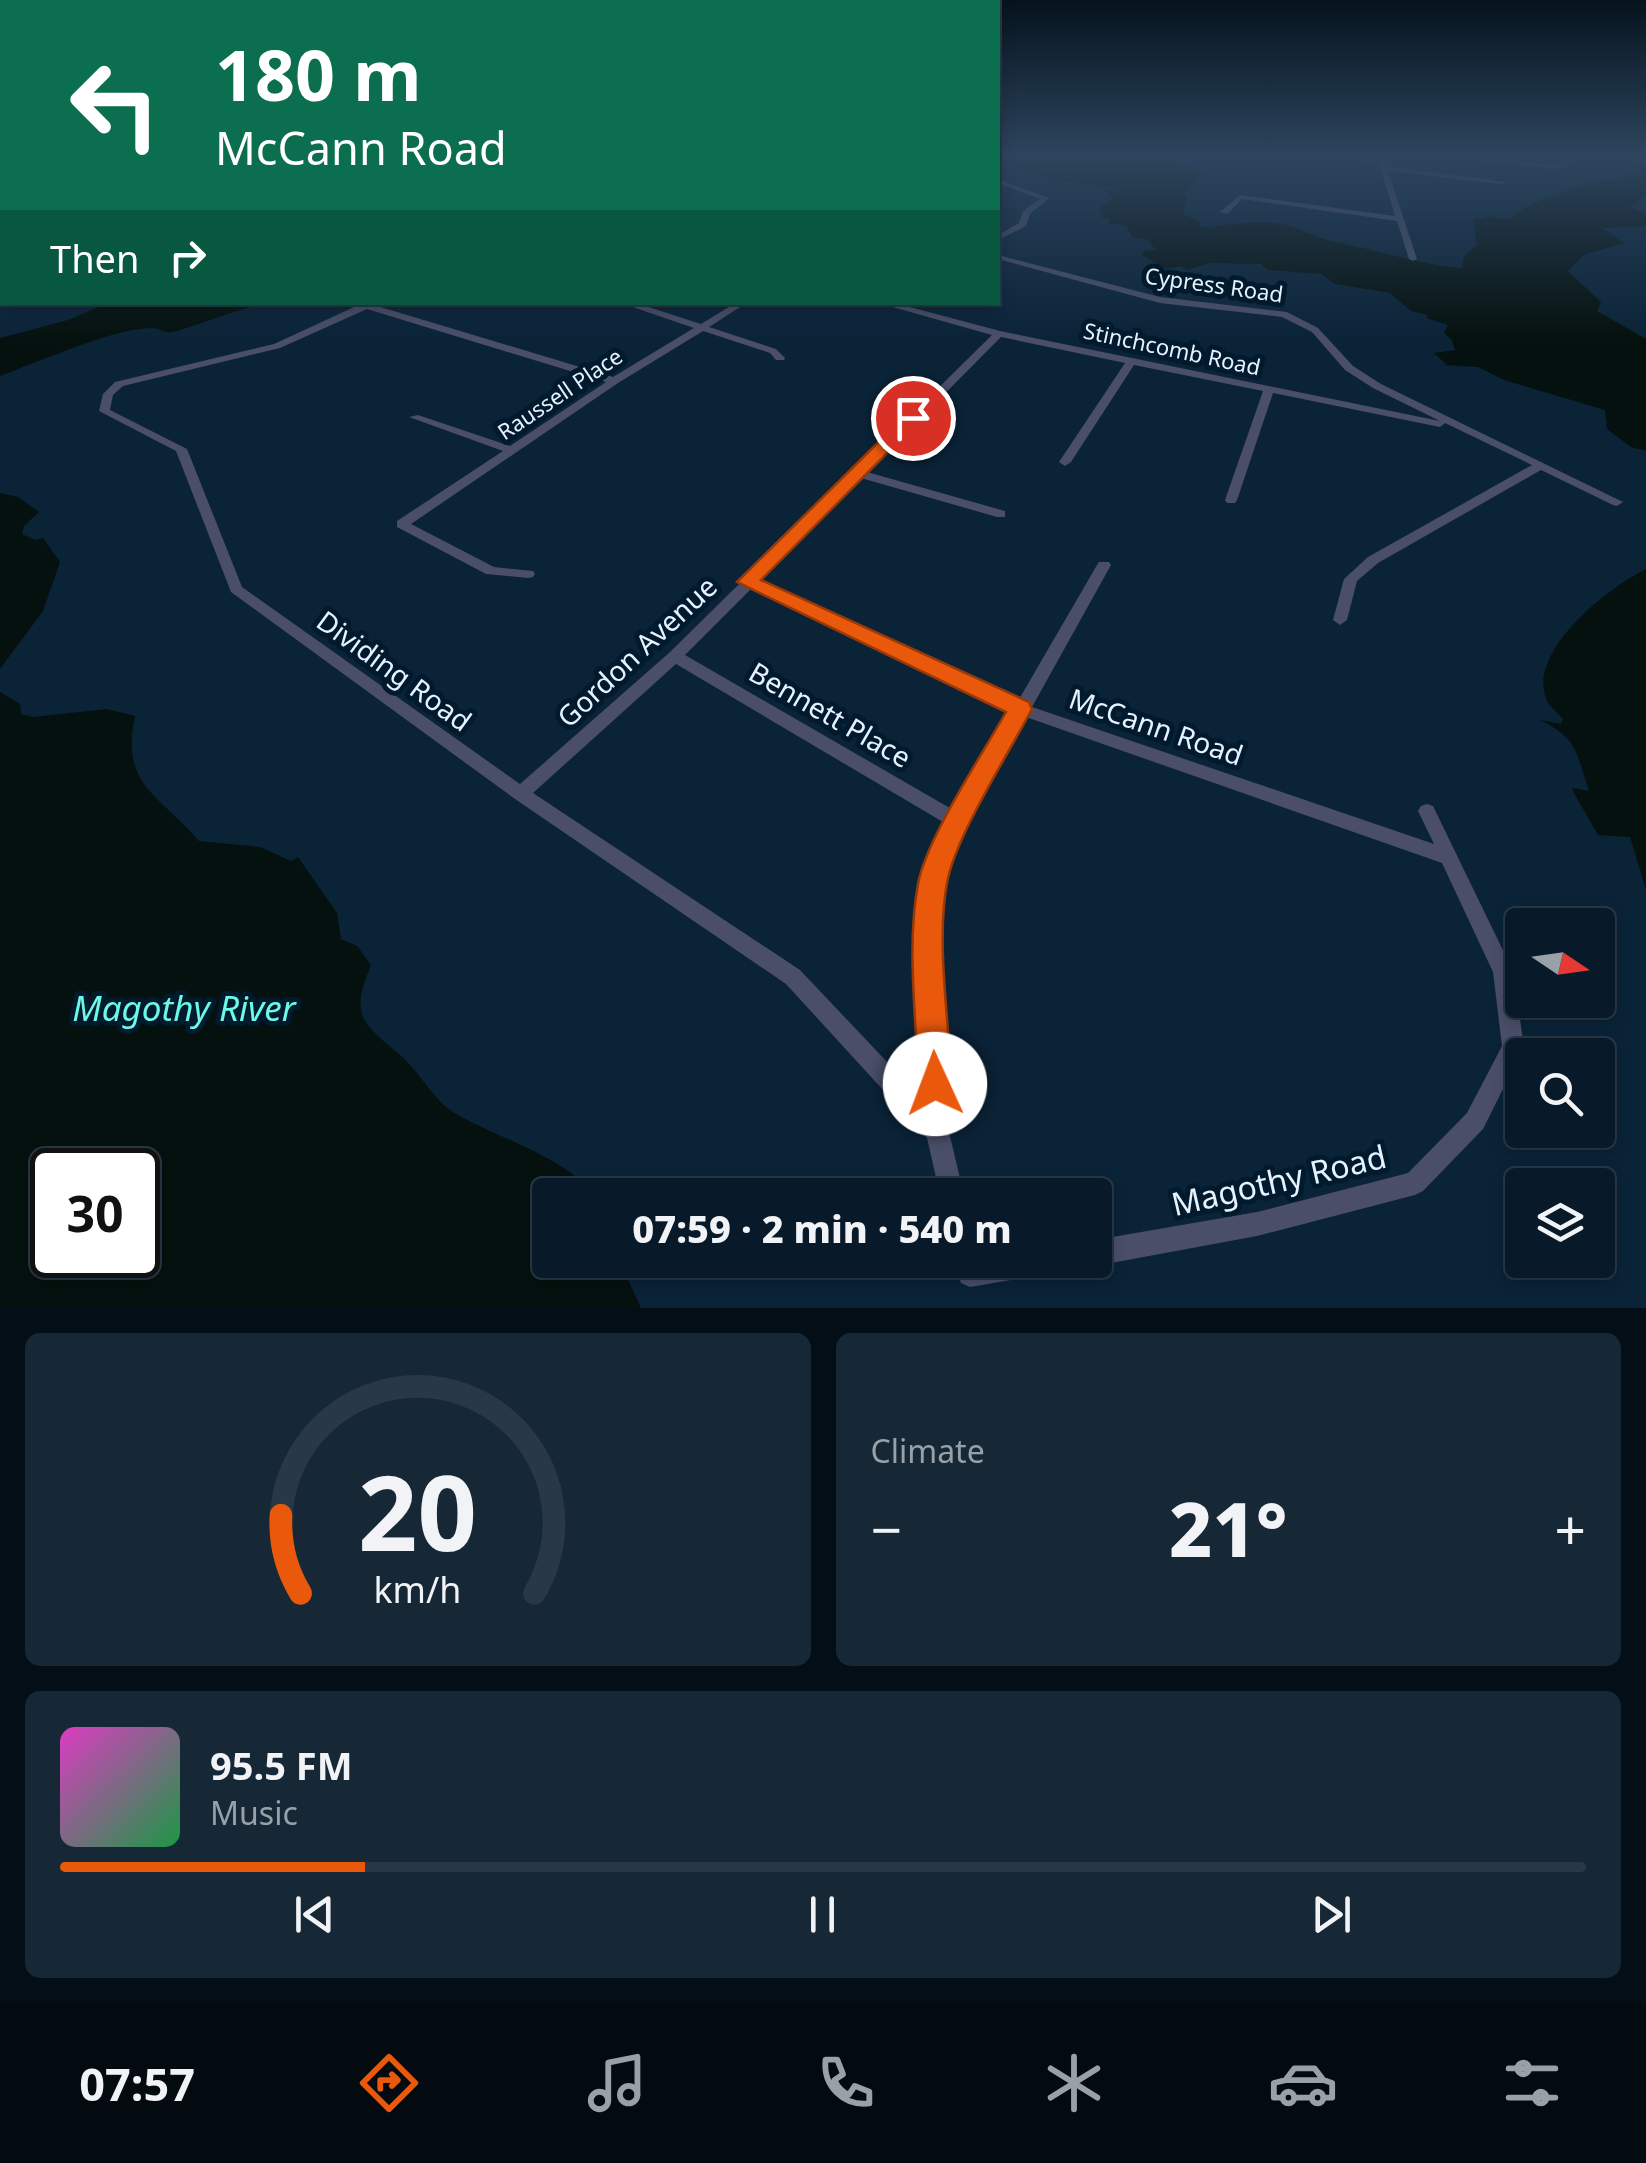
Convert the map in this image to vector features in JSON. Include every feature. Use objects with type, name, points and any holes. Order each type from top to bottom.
[{"type":"street","points":[[1000,237],[1023,224],[1025,217]]},
{"type":"street","points":[[1386,217],[1400,219],[1412,259]]},
{"type":"street","name":"Cypress Road","points":[[1000,258],[1160,300],[1260,309],[1300,320],[1349,368],[1459,428],[1617,502]]},
{"type":"street","name":"Dividing Road","points":[[368,305],[277,346],[119,384],[108,394],[104,411],[181,449],[236,590],[521,794],[794,978],[937,1132]]},
{"type":"street","points":[[373,305],[614,381]]},
{"type":"street","points":[[631,305],[773,351],[780,358]]},
{"type":"street","name":"Raussell Place","points":[[528,574],[492,571],[402,524],[614,381],[739,305]]},
{"type":"street","name":"Stinchcomb Road","points":[[890,305],[999,334],[1459,428]]},
{"type":"street","name":"Gordon Avenue","points":[[521,794],[675,656],[999,334]]},
{"type":"street","points":[[1065,462],[1132,361]]},
{"type":"street","points":[[1231,500],[1268,389]]},
{"type":"street","points":[[414,417],[512,450]]},
{"type":"street","points":[[1340,620],[1351,579],[1373,560],[1539,466]]},
{"type":"street","points":[[856,474],[1001,514]]},
{"type":"street","points":[[948,1178],[937,1132],[932,880],[958,822],[1104,564]]},
{"type":"street","name":"McCann Road","points":[[747,582],[1020,709],[1445,856]]},
{"type":"street","name":"Bennett Place","points":[[675,656],[958,822]]},
{"type":"street","name":"Magothy Road","points":[[1112,1249],[1257,1224],[1415,1183],[1475,1121],[1513,1046],[1503,970],[1426,811]]},
{"type":"water","points":[[1100,217],[1190,217],[1202,222],[1199,226],[1208,228],[1278,223],[1331,241],[1462,268],[1464,256],[1477,245],[1473,220],[1646,217],[1646,226],[1603,228],[1624,243],[1584,255],[1568,271],[1601,302],[1597,311],[1646,339],[1646,451],[1631,447],[1607,429],[1605,410],[1504,380],[1478,367],[1443,365],[1446,364],[1434,353],[1455,350],[1444,333],[1448,325],[1411,311],[1390,293],[1335,284],[1321,274],[1268,270],[1261,264],[1209,263],[1187,270],[1180,266],[1167,269],[1142,255],[1144,251],[1156,250],[1148,240],[1132,237],[1126,225],[1109,224],[1109,219]]},
{"type":"water","points":[[103,305],[255,305],[174,332],[152,328],[118,334],[0,376],[0,338],[68,320]]},
{"type":"water","points":[[0,493],[18,497],[39,512],[24,526],[22,534],[35,540],[43,538],[60,562],[43,611],[0,669]]},
{"type":"water","points":[[1646,569],[1646,890],[1630,837],[1598,835],[1572,788],[1589,791],[1574,748],[1562,734],[1540,720],[1561,724],[1563,719],[1547,701],[1543,682],[1559,642],[1574,623],[1612,590]]},
{"type":"water","name":"Magothy River","points":[[0,692],[20,704],[21,714],[33,717],[107,709],[135,716],[132,740],[138,774],[199,841],[260,847],[291,861],[298,857],[337,913],[341,939],[357,946],[371,965],[361,996],[368,1025],[453,1112],[549,1159],[576,1178],[532,1178],[532,1278],[627,1278],[641,1308],[0,1308]]},
{"type":"route","points":[[913,418],[747,582],[1020,709],[958,822],[932,880],[929,927],[935,1084]]}]
